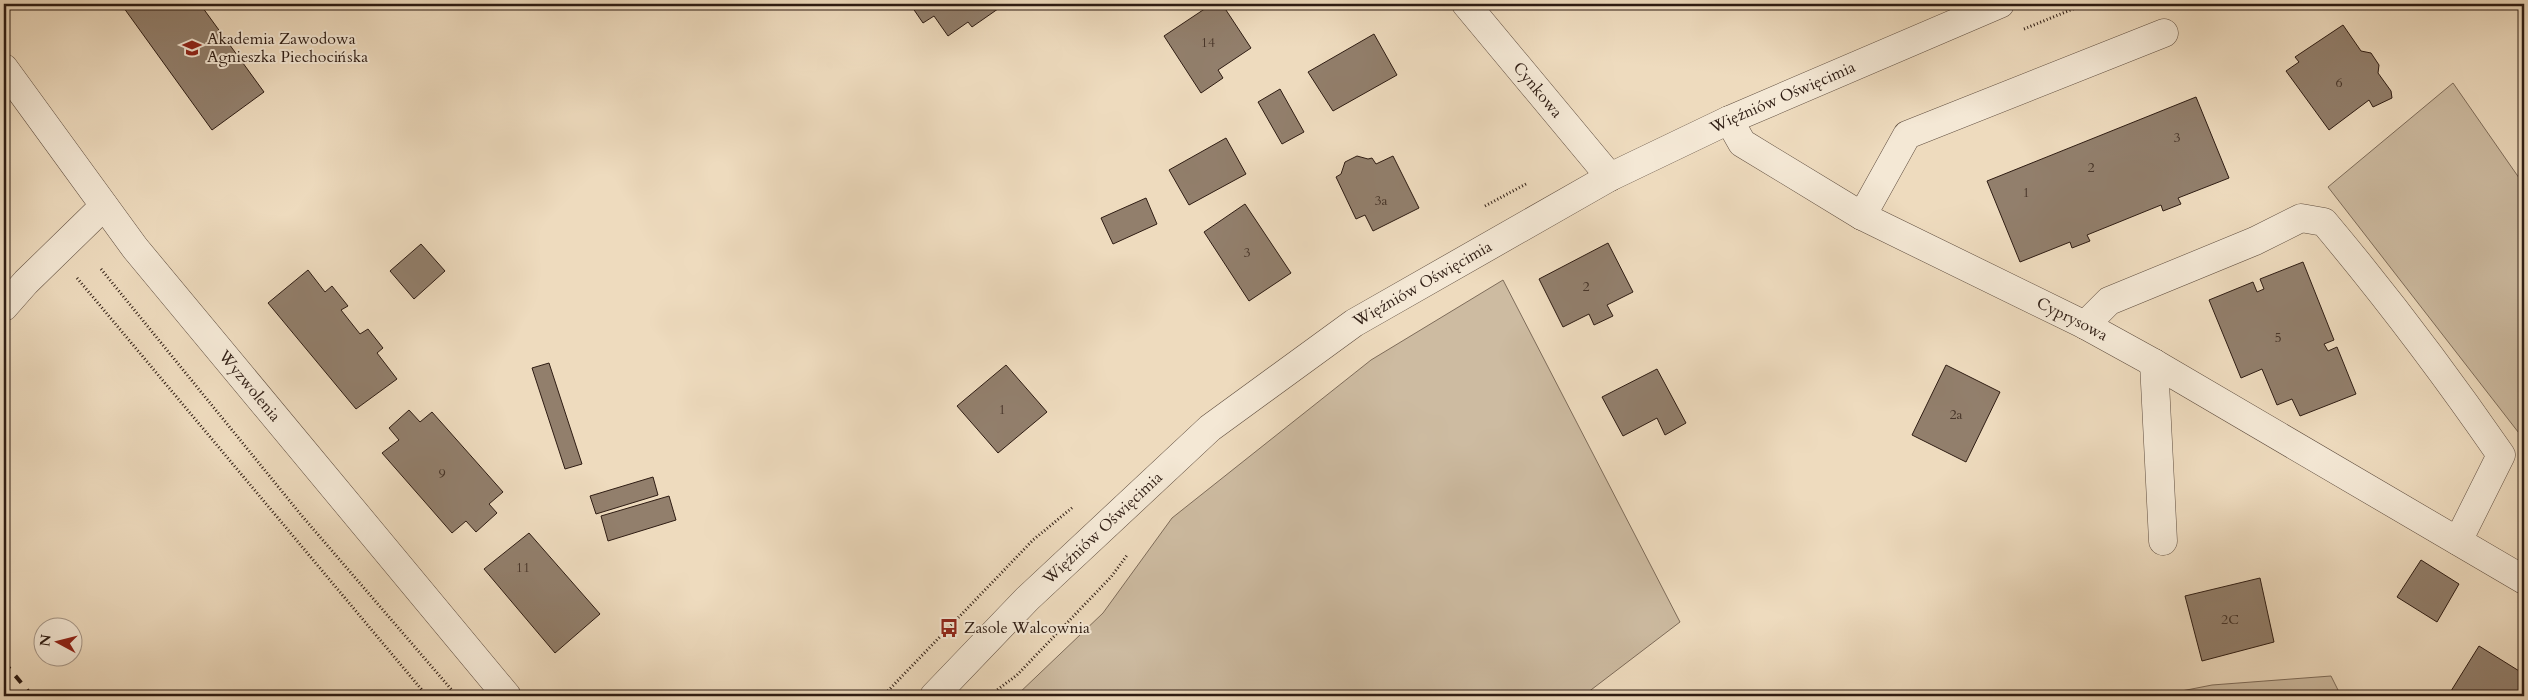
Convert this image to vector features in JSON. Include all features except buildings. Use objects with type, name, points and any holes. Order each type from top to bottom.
[{"type":"street","name":"Cynkowa","points":[[1466,4],[1610,177]]},
{"type":"street","name":"Więźniów Oświęcimia","points":[[934,696],[1027,599],[1210,428],[1354,323],[1610,177],[1729,120],[2000,4]]},
{"type":"street","points":[[1862,216],[1907,135],[2164,33]]},
{"type":"street","name":"Wyzwolenia","points":[[4,68],[142,255],[507,696]]},
{"type":"street","name":"Cyprysowa","points":[[1729,120],[1742,143],[1862,216],[2085,325],[2154,363],[2524,580]]},
{"type":"street","points":[[4,307],[104,206]]},
{"type":"street","points":[[2085,325],[2109,301],[2255,241],[2300,218],[2324,222],[2452,384],[2501,455],[2458,541]]},
{"type":"street","points":[[2154,363],[2163,541]]},
{"type":"path","points":[[56,253],[427,696]]},
{"type":"path","points":[[101,269],[302,516],[457,696]]},
{"type":"path","points":[[989,696],[1017,675],[1111,577],[1131,550]]},
{"type":"shaded area","points":[[2453,83],[2524,185],[2524,485],[2521,483],[2522,437],[2328,187]]},
{"type":"shaded area","points":[[1503,280],[1680,622],[1583,696],[1016,696],[1103,613],[1172,518],[1371,360]]},
{"type":"shaded area","points":[[2331,676],[2341,696],[2156,696],[2212,685]]},
{"type":"railway","points":[[4,662],[32,696]]},
{"type":"place","name":"Akademia Zawodowa Agnieszka Piechocińska","points":[[192,48]]},
{"type":"place","name":"Zasole Walcownia","points":[[949,628]]}]
